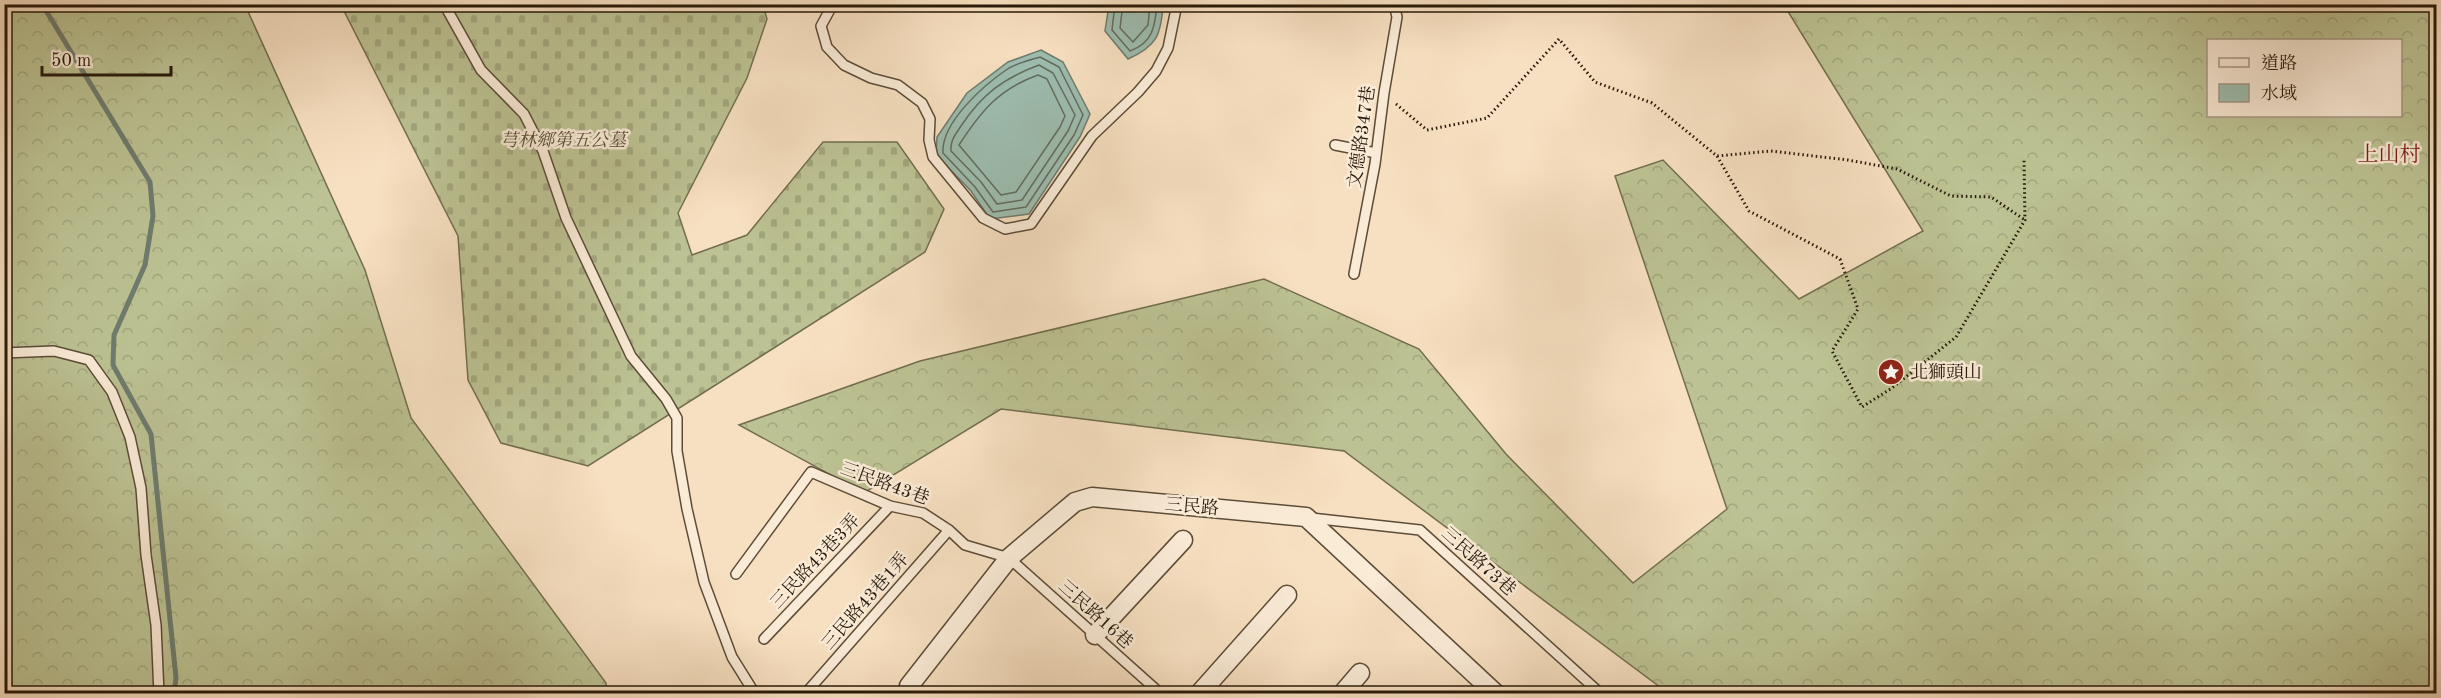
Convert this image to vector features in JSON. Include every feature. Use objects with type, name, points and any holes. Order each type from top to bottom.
[{"type":"street","name":"三民路","points":[[910,693],[909,686],[1008,558],[1075,502],[1092,497],[1306,517]]},
{"type":"street","points":[[1306,517],[1496,693]]},
{"type":"street","points":[[1095,635],[1183,540]]},
{"type":"street","points":[[1199,693],[1287,596]]},
{"type":"street","points":[[1342,693],[1360,673]]},
{"type":"lane","points":[[444,4],[480,70],[525,114],[543,151],[566,218],[631,356],[666,399],[677,418],[677,452],[687,509],[704,582],[732,657],[755,693]]},
{"type":"lane","points":[[833,4],[821,26],[827,47],[844,65],[871,78],[898,85],[922,103],[930,119],[929,140],[933,157],[983,218],[1005,229],[1030,224],[1092,136],[1138,92],[1156,71],[1168,48],[1177,4]]},
{"type":"lane","name":"文德路347巷","points":[[1354,274],[1398,17],[1394,4]]},
{"type":"lane","points":[[1335,145],[1376,153]]},
{"type":"lane","points":[[4,353],[54,351],[89,360],[112,392],[130,437],[141,488],[146,555],[156,625],[159,693]]},
{"type":"lane","name":"三民路43巷","points":[[736,574],[811,472],[890,506],[923,513],[949,530],[966,545],[1008,558]]},
{"type":"lane","name":"三民路43巷3弄","points":[[764,639],[890,506]]},
{"type":"lane","name":"三民路73巷","points":[[1306,517],[1420,530],[1601,693]]},
{"type":"lane","name":"三民路43巷1弄","points":[[806,693],[949,530]]},
{"type":"lane","name":"三民路16巷","points":[[1008,558],[1161,693]]},
{"type":"path","points":[[1384,93],[1427,130],[1487,118],[1559,39],[1595,82],[1652,103],[1717,156],[1749,210],[1840,259],[1858,309],[1832,351],[1862,407],[1892,388],[1956,337],[2025,220],[2024,159]]},
{"type":"path","points":[[1717,156],[1771,151],[1848,160],[1897,169],[1951,196],[1991,197],[2025,220]]},
{"type":"green space","points":[[4,5],[245,5],[365,270],[411,418],[606,683],[607,693],[5,693]]},
{"type":"green space","name":"芎林鄉第五公墓","points":[[341,5],[763,5],[767,19],[747,78],[678,213],[692,255],[747,235],[823,142],[897,142],[944,209],[925,252],[588,466],[501,443],[468,380],[458,236]]},
{"type":"green space","points":[[1784,5],[2436,5],[2436,674],[2426,693],[1668,693],[1344,451],[1001,409],[864,493],[739,425],[920,361],[1264,279],[1419,349],[1506,454],[1633,583],[1727,509],[1615,176],[1663,160],[1799,299],[1923,231]]},
{"type":"water","points":[[1109,5],[1163,5],[1161,24],[1156,38],[1145,49],[1128,59],[1105,31]]},
{"type":"water","points":[[1041,50],[1063,62],[1090,114],[1080,137],[1029,214],[990,219],[971,191],[936,155],[937,137],[967,93],[1008,62]]},
{"type":"waterway","points":[[42,4],[150,182],[153,216],[145,265],[114,335],[113,365],[151,434],[176,678],[174,694]]},
{"type":"place","name":"北獅頭山","points":[[1891,372]]},
{"type":"district","name":"上山村","points":[[2389,154]]}]
